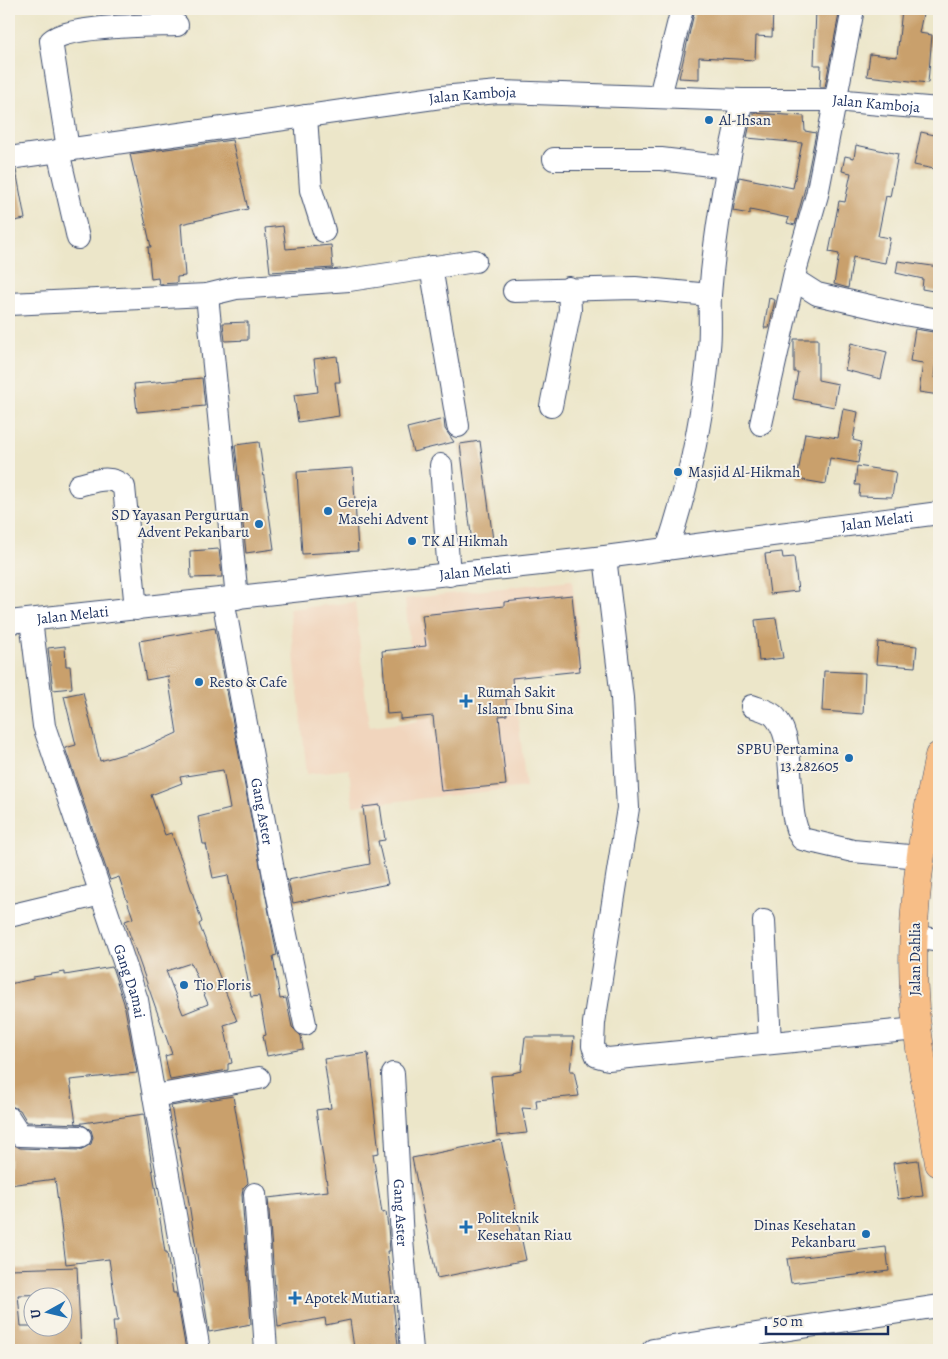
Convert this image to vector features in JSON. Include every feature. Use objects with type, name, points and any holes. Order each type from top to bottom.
[{"type":"main road","name":"Jalan Dahlia","points":[[939,756],[920,857],[926,938],[917,1029],[939,1163]]},
{"type":"street","points":[[660,96],[682,9]]},
{"type":"street","points":[[761,424],[817,195],[853,9]]},
{"type":"street","points":[[78,238],[63,150],[51,41],[56,36],[86,30],[177,25]]},
{"type":"street","name":"Jalan Kamboja","points":[[9,158],[472,93],[660,96],[742,100],[834,100],[939,109]]},
{"type":"street","points":[[667,549],[683,501],[704,392],[709,347],[710,295],[727,167],[742,100]]},
{"type":"street","points":[[306,116],[311,190],[324,231]]},
{"type":"street","points":[[554,159],[661,159],[727,167]]},
{"type":"street","points":[[9,304],[207,295],[236,288],[349,280],[475,260]]},
{"type":"street","points":[[431,267],[458,426]]},
{"type":"street","points":[[795,280],[817,294],[939,320]]},
{"type":"street","points":[[514,292],[569,288],[635,288],[710,295]]},
{"type":"street","points":[[551,406],[570,310],[569,288]]},
{"type":"street","name":"Gang Aster","points":[[207,295],[230,598],[277,892],[304,1024]]},
{"type":"street","points":[[441,465],[449,575]]},
{"type":"street","points":[[79,485],[102,479],[117,480],[124,487],[136,609]]},
{"type":"street","name":"Jalan Melati","points":[[20,621],[605,557],[939,512]]},
{"type":"street","points":[[605,557],[622,698],[628,808],[594,1023],[593,1046],[597,1056],[608,1059],[917,1029]]},
{"type":"street","name":"Gang Damai","points":[[20,621],[44,726],[137,1000],[199,1350]]},
{"type":"street","points":[[752,706],[775,716],[782,728],[789,759],[795,818],[802,839],[853,851],[920,857]]},
{"type":"street","points":[[9,916],[101,894]]},
{"type":"street","points":[[764,921],[770,1043]]},
{"type":"street","name":"Gang Aster","points":[[393,1074],[402,1240],[412,1350]]},
{"type":"street","points":[[154,1096],[259,1078]]},
{"type":"street","points":[[9,1118],[20,1135],[80,1137]]},
{"type":"street","points":[[255,1194],[266,1350]]},
{"type":"street","points":[[652,1350],[939,1306]]},
{"type":"shaded area","name":"Rumah Sakit Islam Ibnu Sina","points":[[572,580],[582,674],[514,681],[526,787],[353,806],[349,769],[307,774],[289,609],[355,602],[369,727],[418,721],[405,599]]},
{"type":"building","points":[[695,9],[773,9],[772,37],[756,36],[755,60],[699,57],[699,79],[679,78]]},
{"type":"building","points":[[816,9],[840,9],[825,87],[820,87],[821,65],[814,65]]},
{"type":"building","points":[[902,9],[924,9],[919,33],[932,35],[928,83],[867,76],[870,54],[897,57]]},
{"type":"building","points":[[752,113],[804,116],[805,131],[816,133],[795,225],[787,223],[789,218],[750,210],[750,214],[733,211],[739,177],[793,188],[802,143],[747,138]]},
{"type":"building","points":[[921,132],[939,136],[939,170],[914,165]]},
{"type":"building","points":[[232,140],[248,209],[181,224],[185,276],[177,277],[177,283],[159,284],[158,278],[151,279],[148,247],[151,247],[130,154]]},
{"type":"building","points":[[856,145],[898,154],[890,197],[886,196],[878,236],[890,238],[885,263],[853,257],[848,288],[834,284],[839,254],[829,252],[839,201],[845,202],[851,173],[842,171],[845,156],[854,158]]},
{"type":"building","points":[[16,170],[25,219],[9,222],[9,171]]},
{"type":"building","points":[[283,226],[286,249],[331,245],[333,268],[270,272],[265,228]]},
{"type":"building","points":[[898,261],[939,267],[939,292],[922,289],[923,279],[896,273]]},
{"type":"building","points":[[769,298],[775,300],[769,328],[764,328]]},
{"type":"building","points":[[248,322],[248,340],[225,341],[223,323]]},
{"type":"building","points":[[915,329],[939,333],[934,378],[939,378],[939,395],[919,392],[923,363],[910,361]]},
{"type":"building","points":[[794,339],[818,339],[818,380],[838,384],[834,407],[793,399],[798,372],[794,372]]},
{"type":"building","points":[[851,343],[887,352],[881,379],[845,370]]},
{"type":"building","points":[[337,356],[340,382],[335,382],[339,416],[298,422],[294,395],[318,392],[314,359]]},
{"type":"building","points":[[202,378],[205,406],[137,412],[134,384]]},
{"type":"building","points":[[843,409],[858,412],[853,440],[861,442],[858,463],[830,458],[826,484],[797,479],[805,433],[838,438]]},
{"type":"building","points":[[444,419],[445,429],[454,442],[413,452],[407,428]]},
{"type":"building","points":[[480,441],[493,540],[472,543],[460,444]]},
{"type":"building","points":[[259,442],[274,549],[246,553],[235,445]]},
{"type":"building","points":[[857,466],[896,472],[892,497],[859,496],[860,485],[855,485]]},
{"type":"building","name":"Gereja Masehi Advent","points":[[353,468],[358,551],[302,554],[297,472]]},
{"type":"building","points":[[219,549],[222,577],[191,578],[190,551]]},
{"type":"building","points":[[782,552],[783,558],[794,557],[798,591],[770,594],[765,554]]},
{"type":"building","points":[[572,595],[580,671],[512,678],[514,698],[506,699],[507,715],[499,716],[506,785],[441,791],[433,716],[400,719],[400,713],[387,714],[382,651],[426,646],[422,615],[504,606],[504,602]]},
{"type":"building","points":[[776,618],[783,658],[759,661],[755,620]]},
{"type":"building","points":[[215,628],[277,955],[273,956],[280,999],[286,998],[292,1027],[301,1036],[303,1049],[267,1056],[263,1036],[266,1035],[259,996],[251,997],[228,875],[213,878],[206,844],[203,844],[198,817],[230,809],[223,770],[180,777],[182,783],[151,795],[165,835],[171,833],[182,861],[202,922],[199,924],[237,1021],[224,1025],[232,1063],[228,1064],[228,1070],[170,1080],[165,1056],[172,1054],[125,921],[133,918],[119,877],[110,880],[65,748],[76,745],[64,696],[83,692],[100,761],[144,748],[177,733],[168,676],[146,680],[139,641]],"holes":[[[191,963],[208,1004],[183,1014],[166,971]]]},
{"type":"building","points":[[878,642],[917,646],[915,667],[876,664]]},
{"type":"building","points":[[65,646],[66,666],[70,666],[72,688],[53,690],[48,648]]},
{"type":"building","points":[[824,671],[865,673],[863,714],[822,711]]},
{"type":"building","points":[[380,805],[385,840],[378,841],[388,884],[293,903],[288,880],[370,864],[363,807]]},
{"type":"building","points":[[112,967],[124,1003],[137,1073],[70,1080],[76,1124],[27,1122],[20,1110],[9,1105],[9,984],[33,979],[33,977],[65,972],[65,975]]},
{"type":"building","points":[[525,1037],[574,1037],[570,1071],[574,1071],[579,1096],[536,1100],[537,1109],[522,1108],[527,1133],[497,1136],[491,1076],[513,1074],[521,1071]]},
{"type":"building","points":[[368,1053],[379,1153],[373,1154],[382,1213],[386,1212],[388,1227],[390,1251],[387,1251],[398,1345],[372,1348],[372,1345],[354,1348],[350,1320],[326,1325],[325,1318],[278,1327],[268,1198],[328,1191],[316,1110],[331,1108],[324,1059]]},
{"type":"building","points":[[233,1096],[248,1183],[243,1188],[242,1195],[251,1324],[209,1332],[188,1197],[171,1106]]},
{"type":"building","points":[[144,1114],[165,1252],[167,1252],[173,1293],[176,1293],[186,1350],[116,1350],[113,1321],[118,1321],[109,1259],[66,1264],[55,1179],[9,1185],[9,1142],[20,1148],[80,1150],[91,1144],[93,1137],[91,1130],[81,1124],[77,1124]]},
{"type":"building","points":[[501,1140],[526,1260],[437,1278],[412,1158]]},
{"type":"building","points":[[918,1160],[923,1196],[898,1199],[893,1163]]},
{"type":"building","points":[[886,1247],[889,1271],[791,1283],[787,1259]]},
{"type":"building","points":[[77,1267],[81,1350],[9,1350],[9,1269]]},
{"type":"place","name":"Al-Ihsan","points":[[709,120]]},
{"type":"place","name":"Masjid Al-Hikmah","points":[[678,472]]},
{"type":"place","name":"Gereja Masehi Advent","points":[[328,511]]},
{"type":"place","name":"SD Yayasan Perguruan Advent Pekanbaru","points":[[259,524]]},
{"type":"place","name":"TK Al Hikmah","points":[[412,541]]},
{"type":"place","name":"Resto & Cafe","points":[[199,682]]},
{"type":"place","name":"Rumah Sakit Islam Ibnu Sina","points":[[466,701]]},
{"type":"place","name":"SPBU Pertamina 13.282605","points":[[849,758]]},
{"type":"place","name":"Tio Floris","points":[[184,985]]},
{"type":"place","name":"Politeknik Kesehatan Riau","points":[[466,1227]]},
{"type":"place","name":"Dinas Kesehatan Pekanbaru","points":[[866,1234]]},
{"type":"place","name":"Apotek Mutiara","points":[[295,1298]]}]
